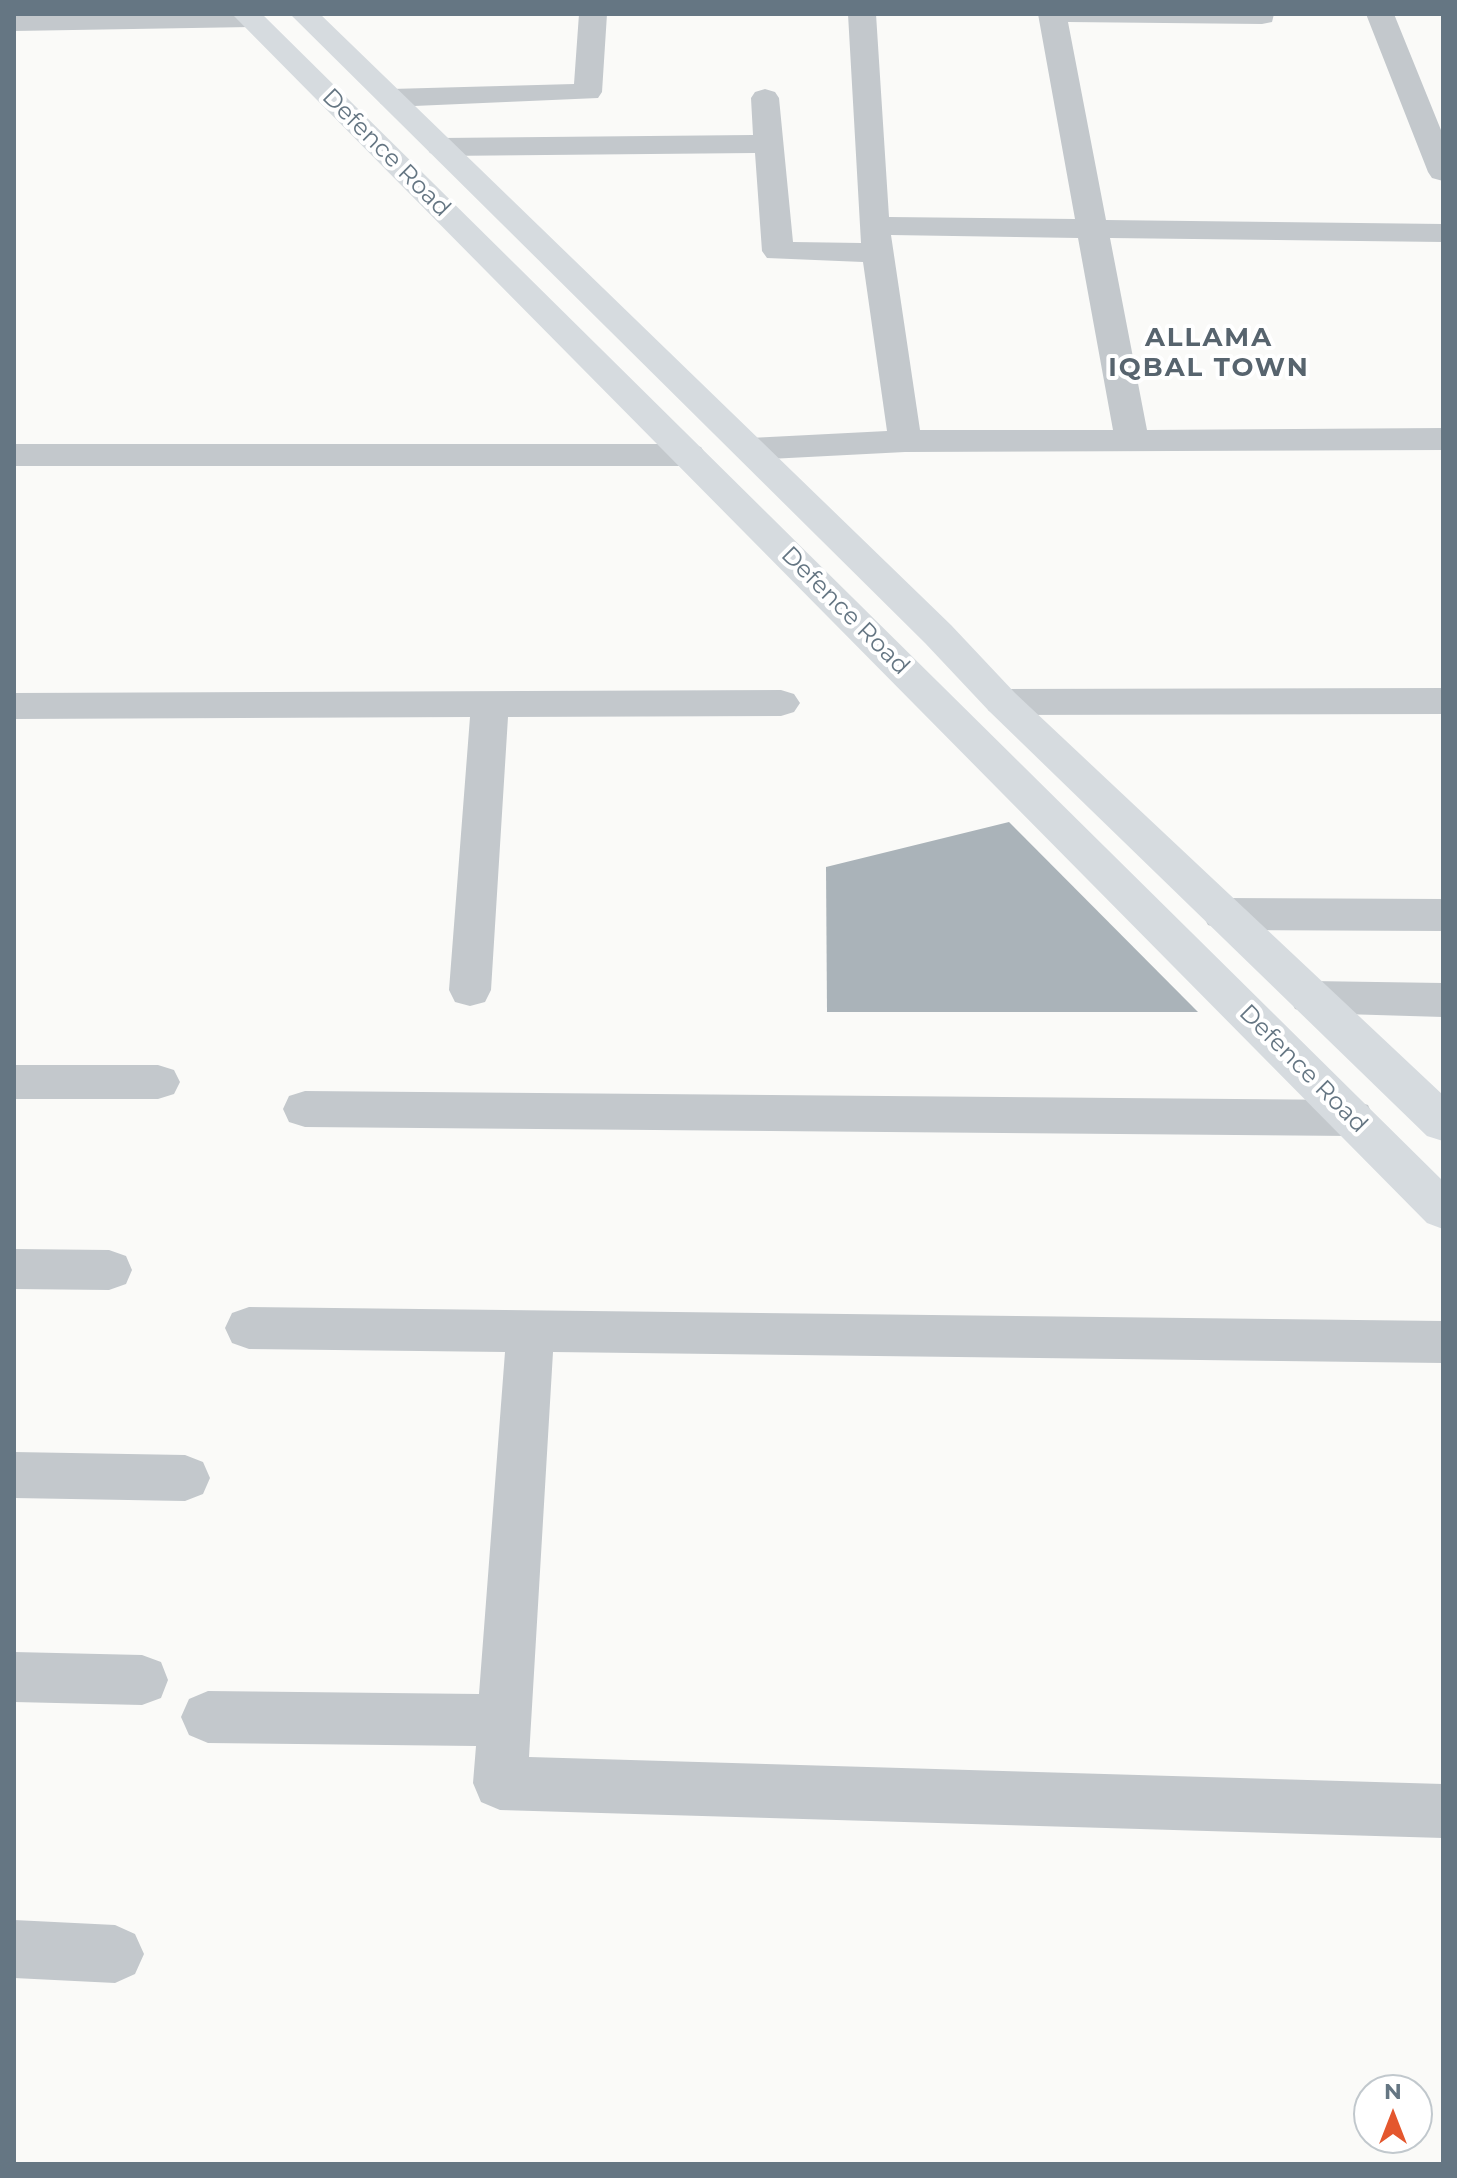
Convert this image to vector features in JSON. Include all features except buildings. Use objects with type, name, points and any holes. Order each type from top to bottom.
[{"type":"main road","name":"Defence Road","points":[[304,14],[785,483],[938,634],[1002,702],[1443,1123]]},
{"type":"main road","name":"Defence Road","points":[[248,16],[1443,1210]]},
{"type":"main road","points":[[396,163],[442,148]]},
{"type":"main road","points":[[643,408],[687,387]]},
{"type":"main road","points":[[738,504],[785,483]]},
{"type":"main road","points":[[1220,986],[1270,958]]},
{"type":"street","points":[[391,98],[588,92],[593,14]]},
{"type":"street","points":[[862,14],[876,239],[905,441]]},
{"type":"street","points":[[1132,440],[1052,14],[1262,16]]},
{"type":"street","points":[[1380,14],[1443,172]]},
{"type":"street","points":[[14,23],[248,16]]},
{"type":"street","points":[[765,98],[778,251],[876,239],[1092,229],[1443,233]]},
{"type":"street","points":[[442,148],[768,144]]},
{"type":"street","points":[[750,449],[905,441],[1443,439]]},
{"type":"street","points":[[14,455],[689,455]]},
{"type":"street","points":[[1002,702],[1443,701]]},
{"type":"street","points":[[14,706],[781,703]]},
{"type":"street","points":[[470,990],[490,704]]},
{"type":"street","points":[[1223,914],[1443,915]]},
{"type":"street","points":[[1310,997],[1443,1000]]},
{"type":"street","points":[[14,1082],[158,1082]]},
{"type":"street","points":[[305,1109],[1352,1118]]},
{"type":"street","points":[[14,1269],[109,1270]]},
{"type":"street","points":[[249,1328],[1443,1342]]},
{"type":"street","points":[[530,1331],[500,1783],[1443,1811]]},
{"type":"street","points":[[14,1475],[185,1478]]},
{"type":"street","points":[[14,1677],[142,1680]]},
{"type":"street","points":[[208,1717],[504,1720]]},
{"type":"street","points":[[14,1949],[115,1954]]},
{"type":"district","name":"ALLAMA IQBAL TOWN","points":[[1209,353]]}]
